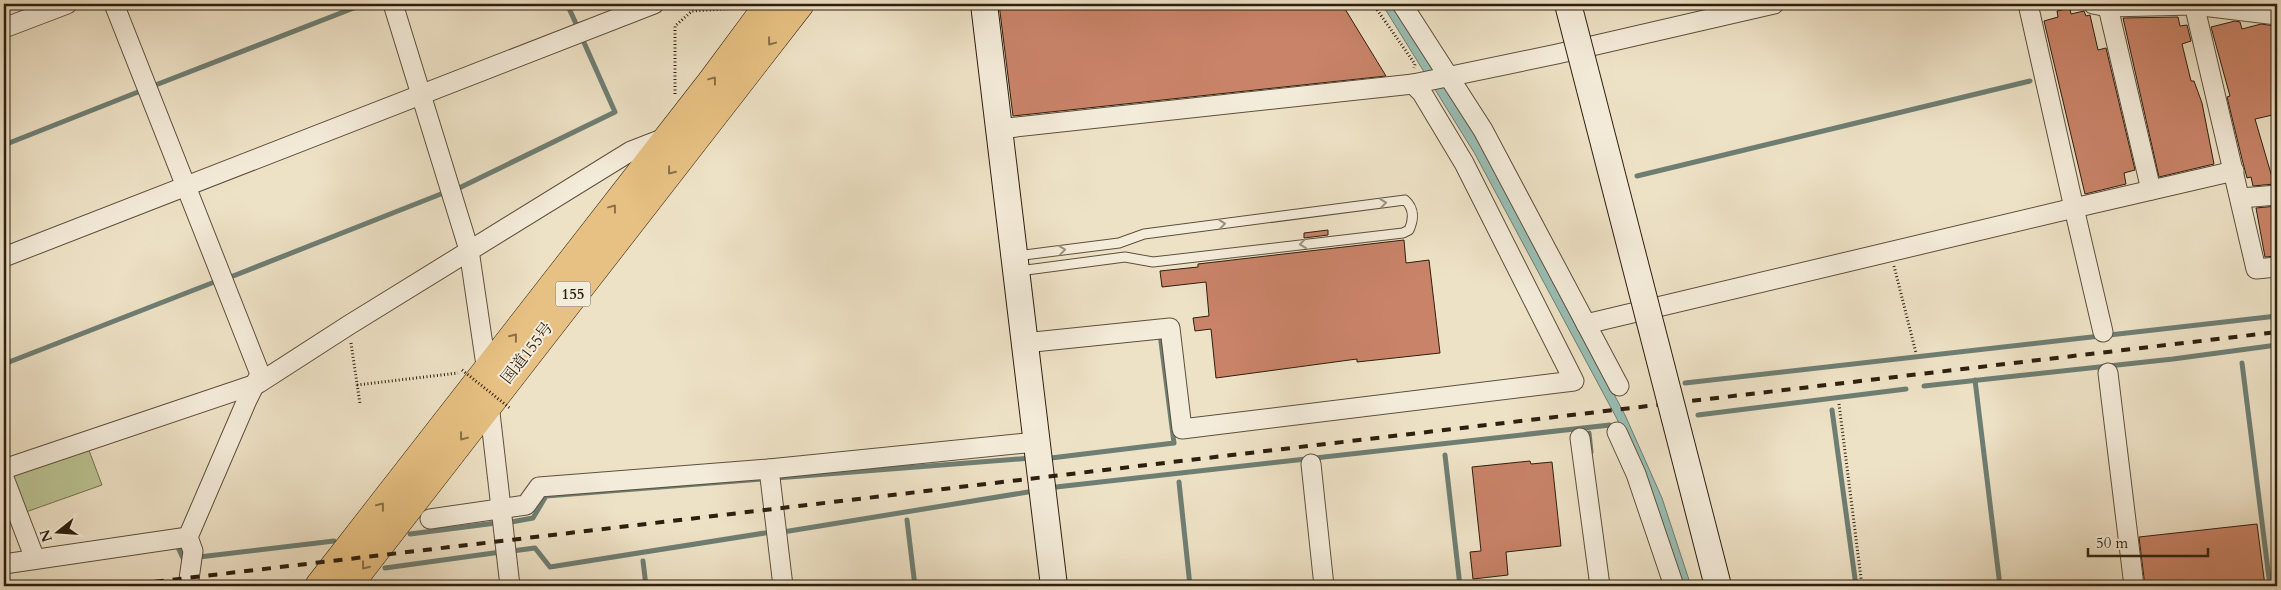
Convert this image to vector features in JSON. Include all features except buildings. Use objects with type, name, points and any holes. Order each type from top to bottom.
[{"type":"highway","name":"国道155号","points":[[348,586],[500,406],[800,4]]},
{"type":"highway","name":"国道155号","points":[[319,586],[474,371],[688,112],[768,5]]},
{"type":"street","points":[[4,28],[67,4]]},
{"type":"street","points":[[114,4],[260,374],[188,538],[193,551],[188,586]]},
{"type":"street","points":[[393,4],[469,250],[474,371]]},
{"type":"street","points":[[4,257],[654,4]]},
{"type":"street","points":[[984,4],[1054,586]]},
{"type":"street","points":[[1402,4],[1483,130],[1619,386]]},
{"type":"street","points":[[1568,4],[1718,586]]},
{"type":"street","points":[[998,129],[1413,84],[1449,78],[1774,4]]},
{"type":"street","points":[[2028,4],[2103,332]]},
{"type":"street","points":[[2151,190],[2101,6],[2194,4],[2277,15]]},
{"type":"street","points":[[2194,4],[2241,198],[2256,269],[2277,267]]},
{"type":"street","points":[[1024,343],[1170,328],[1182,428],[1574,381],[1464,163],[1422,92],[1413,84]]},
{"type":"street","points":[[4,469],[254,385],[631,151],[668,136]]},
{"type":"street","points":[[1586,324],[2234,171]]},
{"type":"street","points":[[2241,198],[2277,195]]},
{"type":"street","points":[[2108,373],[2134,586]]},
{"type":"street","points":[[500,406],[500,510],[510,586]]},
{"type":"street","points":[[1617,432],[1636,474],[1674,586]]},
{"type":"street","points":[[1580,438],[1600,586]]},
{"type":"street","points":[[430,519],[526,505],[539,487],[769,469],[1036,442]]},
{"type":"street","points":[[1311,464],[1324,586]]},
{"type":"street","points":[[769,469],[783,586]]},
{"type":"street","points":[[4,478],[35,559]]},
{"type":"street","points":[[4,564],[188,538]]},
{"type":"lane","points":[[1405,200],[1410,204],[1412,212],[1413,221],[1409,230],[1402,233],[1153,262],[1125,256],[1014,264],[1119,243],[1144,234],[1405,200]]},
{"type":"path","points":[[1374,4],[1415,64],[1413,84]]},
{"type":"path","points":[[688,112],[676,105],[675,26],[692,11],[768,5]]},
{"type":"path","points":[[1891,252],[1916,353]]},
{"type":"path","points":[[349,325],[360,404]]},
{"type":"path","points":[[357,385],[474,371],[500,406]]},
{"type":"path","points":[[1839,404],[1862,586]]},
{"type":"green space","points":[[87,445],[102,485],[23,513],[10,470]]},
{"type":"water","points":[[1382,4],[1394,4],[1485,150],[1625,415],[1662,498],[1691,586],[1680,586],[1632,450],[1616,417],[1475,154]]},
{"type":"waterway","points":[[153,86],[364,4]]},
{"type":"waterway","points":[[567,4],[578,28]]},
{"type":"waterway","points":[[457,189],[615,112],[582,38]]},
{"type":"waterway","points":[[1637,176],[2030,81]]},
{"type":"waterway","points":[[4,145],[138,92]]},
{"type":"waterway","points":[[228,278],[446,192]]},
{"type":"waterway","points":[[4,364],[217,281]]},
{"type":"waterway","points":[[1685,383],[2277,316]]},
{"type":"waterway","points":[[1051,458],[1174,443],[1160,334]]},
{"type":"waterway","points":[[1924,386],[2173,359],[2277,345]]},
{"type":"waterway","points":[[2242,363],[2270,586]]},
{"type":"waterway","points":[[1975,380],[2000,586]]},
{"type":"waterway","points":[[1698,415],[1906,389]]},
{"type":"waterway","points":[[1832,410],[1856,586]]},
{"type":"waterway","points":[[1056,487],[1610,425]]},
{"type":"waterway","points":[[1589,433],[1591,452]]},
{"type":"waterway","points":[[1445,455],[1460,586]]},
{"type":"waterway","points":[[776,478],[1032,458]]},
{"type":"waterway","points":[[511,522],[533,518],[546,496],[762,479]]},
{"type":"waterway","points":[[1179,482],[1190,586]]},
{"type":"waterway","points":[[783,532],[1034,491]]},
{"type":"waterway","points":[[907,520],[915,586]]},
{"type":"waterway","points":[[410,534],[496,523]]},
{"type":"waterway","points":[[512,551],[535,548],[550,567],[771,532]]},
{"type":"waterway","points":[[199,557],[334,541]]},
{"type":"waterway","points":[[176,543],[183,558]]},
{"type":"waterway","points":[[385,568],[501,552]]},
{"type":"waterway","points":[[643,561],[646,586]]},
{"type":"railway","points":[[119,586],[2277,332]]}]
